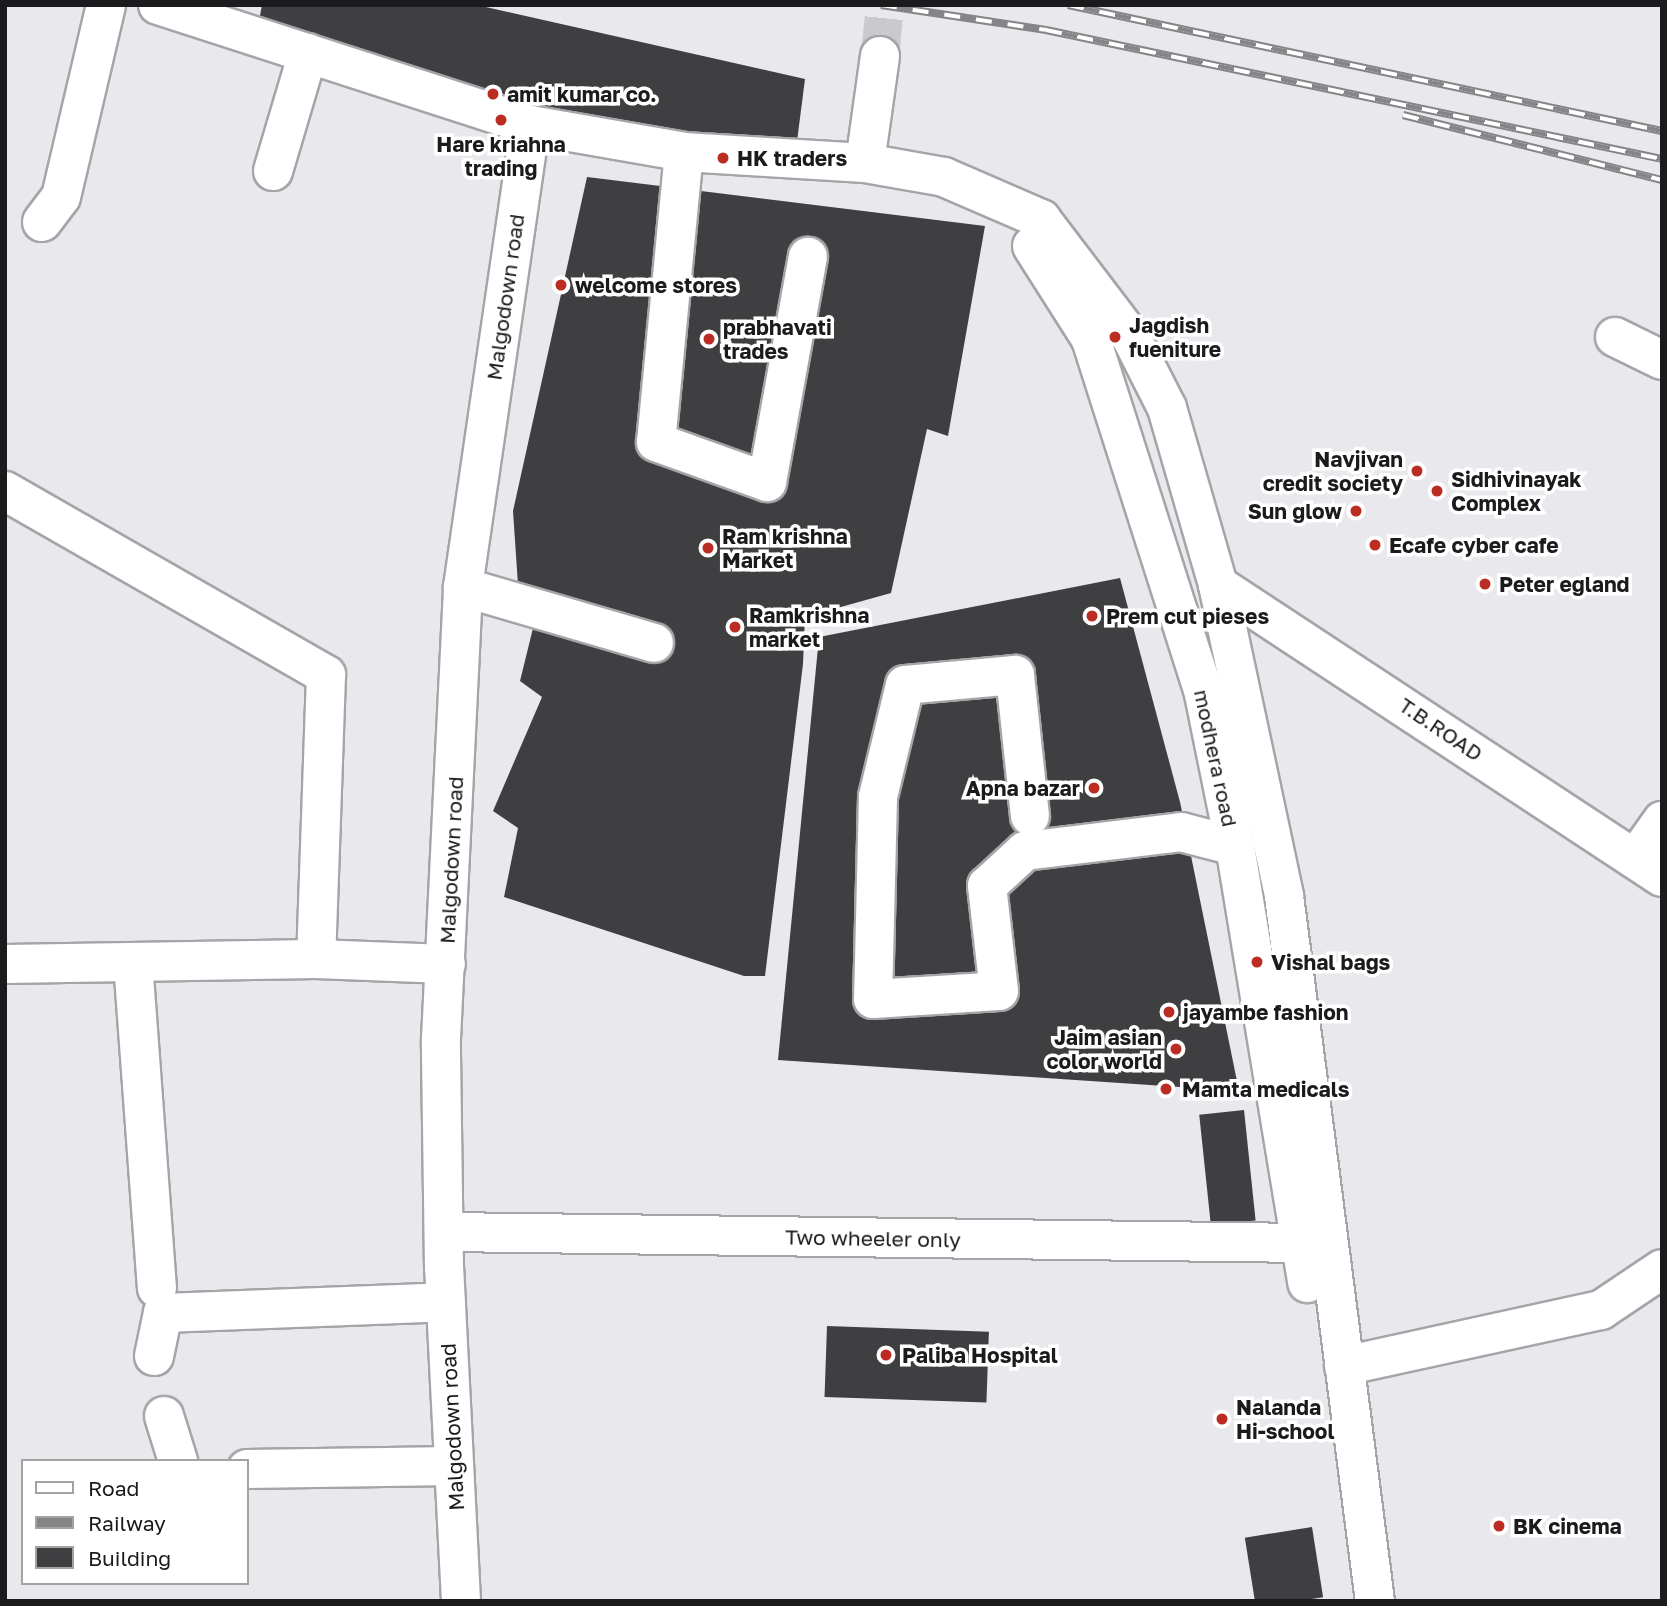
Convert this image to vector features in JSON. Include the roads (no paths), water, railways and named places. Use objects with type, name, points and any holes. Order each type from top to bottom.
[{"type":"main road","points":[[42,222],[61,197],[106,5]]},
{"type":"main road","points":[[158,5],[530,125],[684,152],[865,163],[944,177],[1020,225],[1041,219],[1131,337],[1167,408],[1218,585],[1284,896],[1375,1601]]},
{"type":"main road","points":[[273,171],[308,53]]},
{"type":"main road","points":[[865,163],[880,56]]},
{"type":"main road","name":"Malgodown road","points":[[461,1601],[446,1303],[441,1039],[463,587],[530,125]]},
{"type":"main road","points":[[684,152],[656,442],[767,482],[808,257]]},
{"type":"main road","name":"modhera road","points":[[1020,225],[1091,339],[1205,694],[1235,846],[1303,1243],[1348,1601]]},
{"type":"main road","points":[[1615,337],[1662,360]]},
{"type":"main road","points":[[5,491],[326,675],[316,959]]},
{"type":"main road","name":"T.B.ROAD","points":[[1218,585],[1648,868]]},
{"type":"main road","points":[[463,587],[654,643]]},
{"type":"main road","points":[[1030,816],[1015,675],[905,685],[878,797],[873,999],[999,991],[987,886],[1025,851],[1181,832],[1235,846]]},
{"type":"main road","points":[[1648,868],[1662,821]]},
{"type":"main road","points":[[5,964],[316,959],[446,964]]},
{"type":"main road","points":[[133,962],[157,1288]]},
{"type":"main road","name":"Two wheeler only","points":[[444,1231],[1303,1243]]},
{"type":"main road","points":[[1344,1366],[1601,1310],[1662,1269]]},
{"type":"main road","points":[[154,1356],[163,1313],[446,1303]]},
{"type":"main road","points":[[164,1416],[177,1459]]},
{"type":"main road","points":[[248,1469],[454,1466]]},
{"type":"tunnel","points":[[880,56],[885,5]]},
{"type":"railway","points":[[881,5],[1046,30],[1662,159]]},
{"type":"railway","points":[[1068,5],[1662,131]]},
{"type":"railway","points":[[1403,115],[1662,180]]},
{"type":"place","name":"amit kumar co.","points":[[493,94]]},
{"type":"place","name":"Hare kriahna trading","points":[[501,120]]},
{"type":"place","name":"HK traders","points":[[723,158]]},
{"type":"place","name":"welcome stores","points":[[561,285]]},
{"type":"place","name":"Jagdish fueniture","points":[[1115,337]]},
{"type":"place","name":"prabhavati trades","points":[[709,339]]},
{"type":"place","name":"Navjivan credit society","points":[[1417,471]]},
{"type":"place","name":"Sidhivinayak Complex","points":[[1437,491]]},
{"type":"place","name":"Sun glow","points":[[1356,511]]},
{"type":"place","name":"Ecafe cyber cafe","points":[[1375,545]]},
{"type":"place","name":"Ram krishna Market","points":[[708,548]]},
{"type":"place","name":"Peter egland","points":[[1485,584]]},
{"type":"place","name":"Prem cut pieses","points":[[1092,616]]},
{"type":"place","name":"Ramkrishna market","points":[[735,627]]},
{"type":"place","name":"Apna bazar","points":[[1094,788]]},
{"type":"place","name":"Vishal bags","points":[[1257,962]]},
{"type":"place","name":"jayambe fashion","points":[[1169,1012]]},
{"type":"place","name":"Jaim asian color world","points":[[1176,1049]]},
{"type":"place","name":"Mamta medicals","points":[[1166,1089]]},
{"type":"place","name":"Paliba Hospital","points":[[886,1355]]},
{"type":"place","name":"Nalanda Hi-school","points":[[1222,1419]]},
{"type":"place","name":"BK cinema","points":[[1499,1526]]}]
